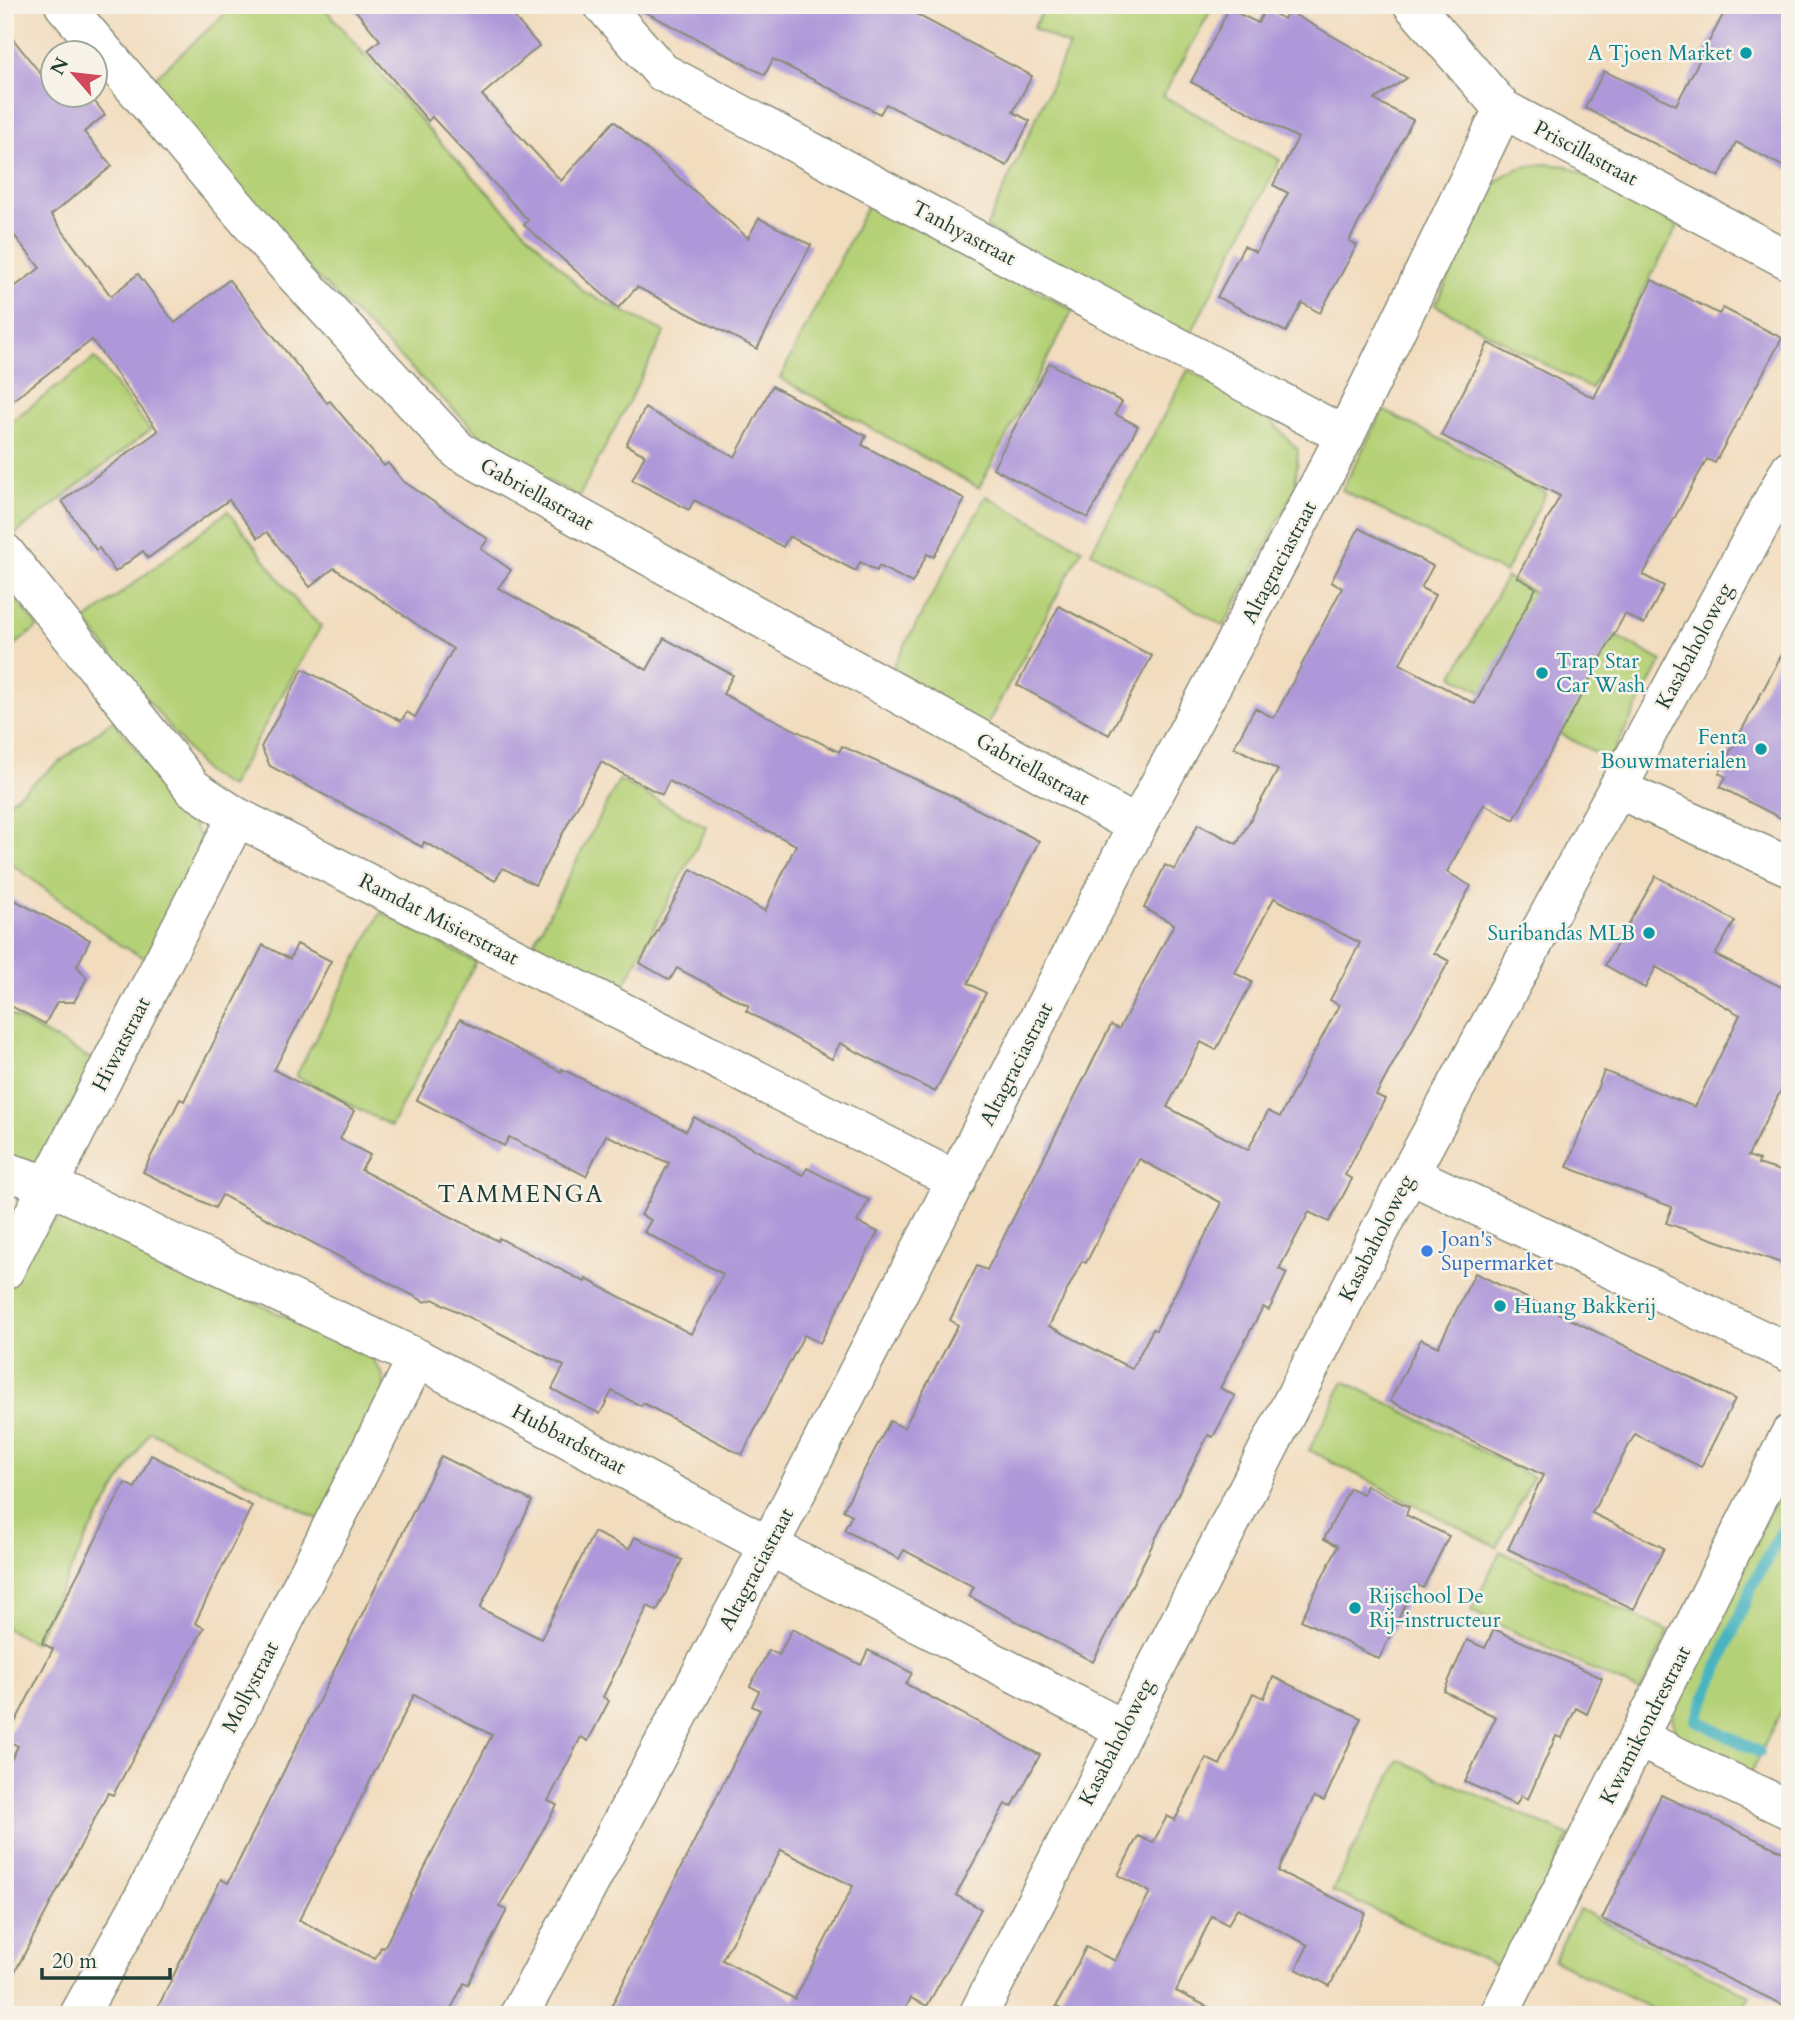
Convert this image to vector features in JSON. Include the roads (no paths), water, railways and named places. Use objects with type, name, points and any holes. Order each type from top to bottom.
[{"type":"street","name":"Gabriellastraat","points":[[64,5],[287,266],[459,452],[1137,826]]},
{"type":"street","name":"Tanhyastraat","points":[[603,5],[662,72],[1345,436]]},
{"type":"street","name":"Priscillastraat","points":[[1413,5],[1503,110],[1790,261]]},
{"type":"street","name":"Altagraciastraat","points":[[519,2015],[769,1546],[1137,826],[1345,436],[1503,110]]},
{"type":"street","name":"Kasabaholoweg","points":[[978,2015],[1409,1174],[1790,470]]},
{"type":"street","name":"Ramdat Misierstraat","points":[[5,553],[193,788],[237,817],[957,1181]]},
{"type":"street","points":[[1618,789],[1790,867]]},
{"type":"street","name":"Hiwatstraat","points":[[5,1270],[237,817]]},
{"type":"street","name":"Hubbardstraat","points":[[5,1171],[49,1185],[417,1358],[769,1546],[1123,1729]]},
{"type":"street","points":[[1409,1174],[1790,1353]]},
{"type":"street","name":"Mollystraat","points":[[79,2015],[145,1895],[417,1358]]},
{"type":"street","name":"Kwamikondrestraat","points":[[1499,2015],[1790,1434]]},
{"type":"street","points":[[1638,1738],[1790,1810]]},
{"type":"waterway","points":[[1759,1752],[1696,1720],[1752,1586],[1790,1516]]},
{"type":"place","name":"A Tjoen Market","points":[[1746,53]]},
{"type":"place","name":"Trap Star Car Wash","points":[[1542,673]]},
{"type":"place","name":"Fenta Bouwmaterialen","points":[[1761,749]]},
{"type":"place","name":"Suribandas MLB","points":[[1649,933]]},
{"type":"place","name":"Joan's Supermarket","points":[[1427,1251]]},
{"type":"place","name":"Huang Bakkerij","points":[[1500,1306]]},
{"type":"place","name":"Rijschool De Rij-instructeur","points":[[1355,1608]]},
{"type":"district","name":"TAMMENGA","points":[[521,1194]]}]
